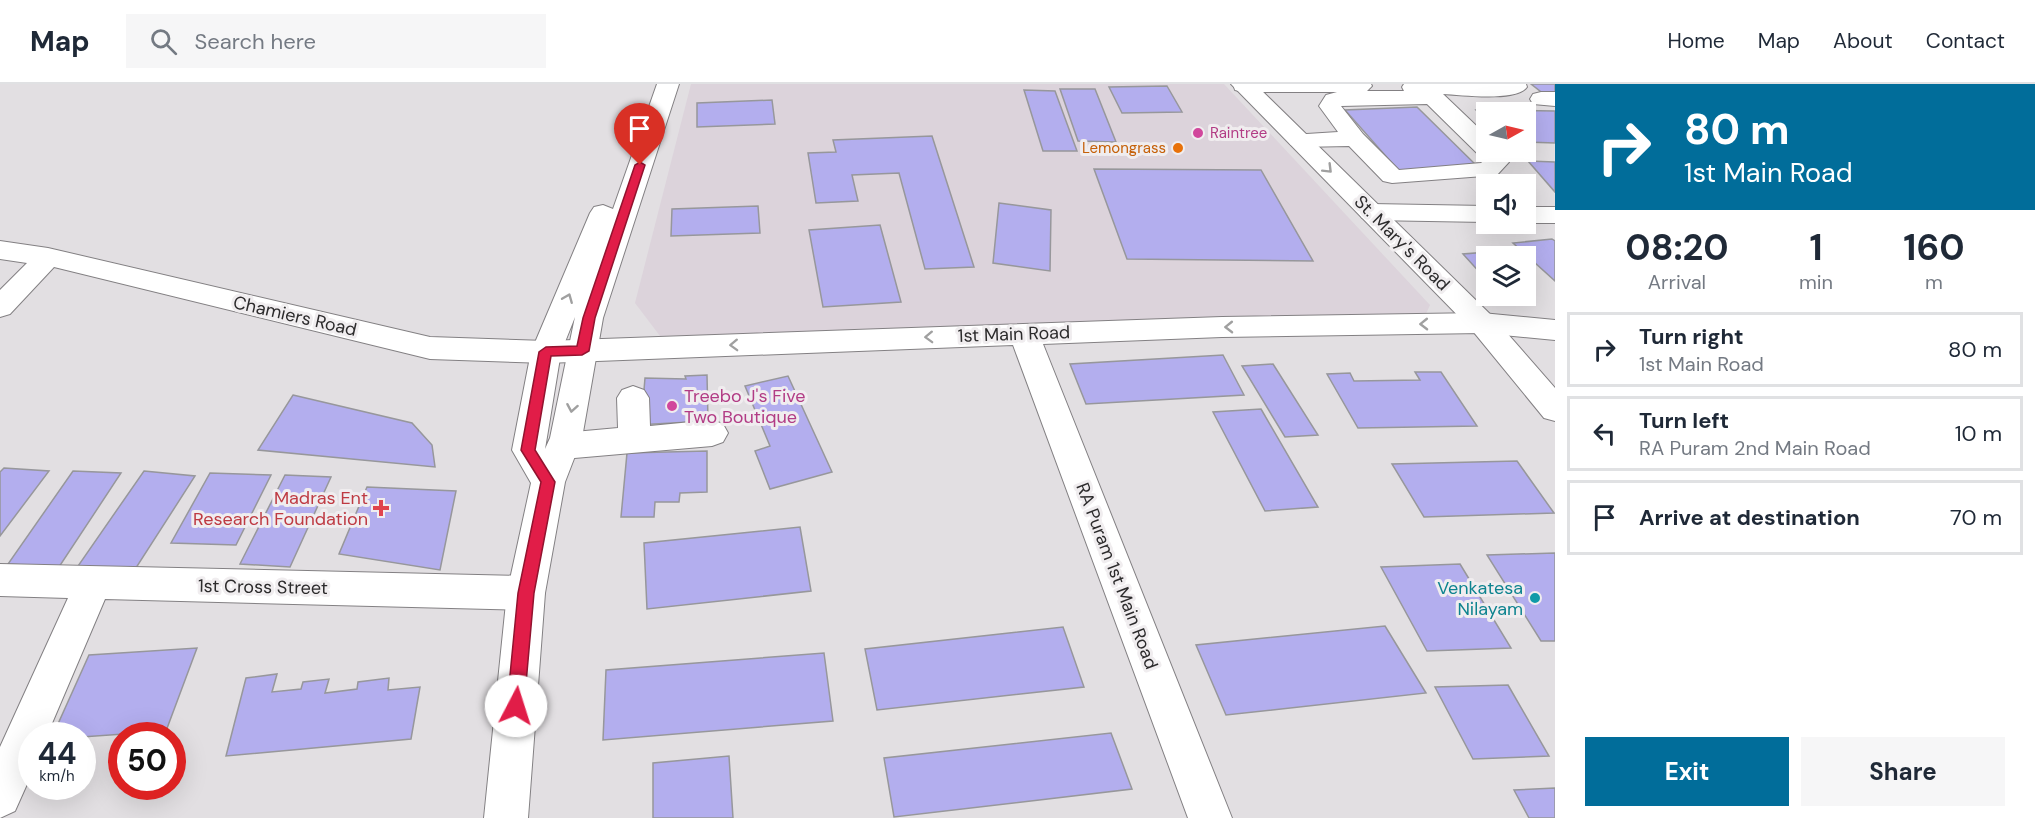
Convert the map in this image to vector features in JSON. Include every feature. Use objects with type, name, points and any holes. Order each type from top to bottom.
[{"type":"street","points":[[548,482],[528,450],[546,352],[656,84]]},
{"type":"street","points":[[506,818],[526,593],[548,482],[563,446],[582,351],[596,298],[668,84]]},
{"type":"street","points":[[1242,85],[1511,88],[1516,87],[1515,84]]},
{"type":"street","name":"St. Mary's Road","points":[[1242,85],[1482,323],[1555,409]]},
{"type":"street","points":[[1476,138],[1437,100],[1421,96],[1334,100],[1330,106],[1355,139],[1392,176],[1488,170],[1497,162]]},
{"type":"street","points":[[1299,140],[1355,139]]},
{"type":"street","points":[[1371,213],[1476,214]]},
{"type":"street","points":[[1536,215],[1555,215]]},
{"type":"street","name":"Chamiers Road","points":[[0,250],[48,257],[430,348],[546,352]]},
{"type":"street","points":[[0,307],[48,257]]},
{"type":"street","name":"1st Main Road","points":[[546,352],[1222,327],[1482,323],[1555,330]]},
{"type":"street","name":"RA Puram 1st Main Road","points":[[1024,334],[1210,818]]},
{"type":"street","points":[[633,399],[634,439]]},
{"type":"street","points":[[563,446],[712,432]]},
{"type":"street","name":"1st Cross Street","points":[[0,580],[526,593]]},
{"type":"street","points":[[0,795],[93,583]]},
{"type":"shaded area","points":[[691,84],[1224,84],[1430,305],[1424,318],[660,336],[635,303]]},
{"type":"building","points":[[1531,84],[1555,84],[1555,94],[1545,95]]},
{"type":"building","points":[[1167,86],[1182,112],[1122,113],[1109,87]]},
{"type":"building","points":[[1060,89],[1095,89],[1116,142],[1078,141]]},
{"type":"building","points":[[1024,90],[1055,91],[1077,151],[1043,151]]},
{"type":"building","points":[[772,100],[775,124],[697,127],[697,103]]},
{"type":"building","points":[[1417,107],[1478,167],[1399,171],[1345,110]]},
{"type":"building","points":[[1536,111],[1555,111],[1555,143],[1536,142]]},
{"type":"building","points":[[932,136],[974,267],[925,269],[899,173],[852,175],[858,201],[816,203],[808,153],[836,152],[833,140]]},
{"type":"building","points":[[1529,162],[1555,162],[1555,192]]},
{"type":"building","points":[[1094,169],[1261,170],[1313,261],[1127,259]]},
{"type":"building","points":[[999,203],[1051,210],[1050,271],[993,263]]},
{"type":"building","points":[[758,206],[760,233],[671,236],[672,209]]},
{"type":"building","points":[[880,225],[901,302],[823,307],[809,230]]},
{"type":"building","points":[[1552,239],[1555,241],[1555,281],[1536,264],[1536,246],[1516,246],[1513,243]]},
{"type":"building","points":[[1476,253],[1476,268],[1463,254]]},
{"type":"building","points":[[1223,355],[1244,395],[1086,404],[1070,364]]},
{"type":"building","points":[[1273,364],[1318,435],[1285,437],[1242,366]]},
{"type":"building","points":[[1415,372],[1441,372],[1477,426],[1358,428],[1327,374],[1350,373],[1354,381],[1420,380]]},
{"type":"building","name":"Treebo J's Five Two Boutique","points":[[707,375],[708,421],[636,425],[637,390],[644,390],[645,378],[686,379],[685,376]]},
{"type":"building","points":[[788,376],[832,472],[770,489],[755,451],[770,446],[745,386]]},
{"type":"building","points":[[293,395],[412,423],[432,445],[435,467],[258,450]]},
{"type":"building","points":[[1261,409],[1318,507],[1265,511],[1213,412]]},
{"type":"building","points":[[707,451],[707,492],[680,493],[679,502],[655,502],[654,517],[621,517],[627,453]]},
{"type":"building","points":[[1517,461],[1554,513],[1424,517],[1392,464]]},
{"type":"building","points":[[4,468],[49,471],[0,536],[0,472]]},
{"type":"building","points":[[73,471],[121,473],[59,567],[8,564]]},
{"type":"building","points":[[144,471],[195,476],[134,571],[78,566]]},
{"type":"building","points":[[210,473],[271,475],[236,545],[171,543]]},
{"type":"building","points":[[285,475],[331,477],[290,567],[240,564]]},
{"type":"building","points":[[367,487],[456,491],[440,570],[339,554]]},
{"type":"building","points":[[800,527],[811,591],[647,609],[644,543]]},
{"type":"building","name":"Venkatesa Nilayam","points":[[1555,553],[1555,641],[1541,641],[1487,555]]},
{"type":"building","points":[[1460,564],[1511,648],[1427,651],[1381,567]]},
{"type":"building","points":[[1385,626],[1426,693],[1226,715],[1196,645]]},
{"type":"building","points":[[1063,627],[1084,687],[877,710],[865,649]]},
{"type":"building","points":[[197,648],[169,722],[108,722],[108,735],[96,736],[96,722],[59,722],[89,655]]},
{"type":"building","points":[[824,653],[833,721],[603,740],[606,670]]},
{"type":"building","points":[[277,674],[272,692],[301,689],[303,682],[329,679],[325,693],[357,689],[358,682],[389,678],[388,690],[420,687],[411,739],[226,756],[246,678]]},
{"type":"building","points":[[1508,685],[1549,756],[1473,759],[1435,687]]},
{"type":"building","points":[[1111,733],[1132,789],[894,817],[884,758]]},
{"type":"building","points":[[729,756],[733,818],[653,818],[653,763]]},
{"type":"building","points":[[1555,788],[1555,818],[1529,818],[1514,790]]},
{"type":"place","name":"Raintree","points":[[1198,133]]},
{"type":"place","name":"Lemongrass","points":[[1178,148]]},
{"type":"place","name":"Treebo J's Five Two Boutique","points":[[672,406]]},
{"type":"place","name":"Madras Ent Research Foundation","points":[[381,508]]},
{"type":"place","name":"Venkatesa Nilayam","points":[[1535,598]]},
{"type":"route","points":[[516,706],[526,593],[548,482],[528,450],[546,352],[582,351],[589,318],[640,165]]}]
